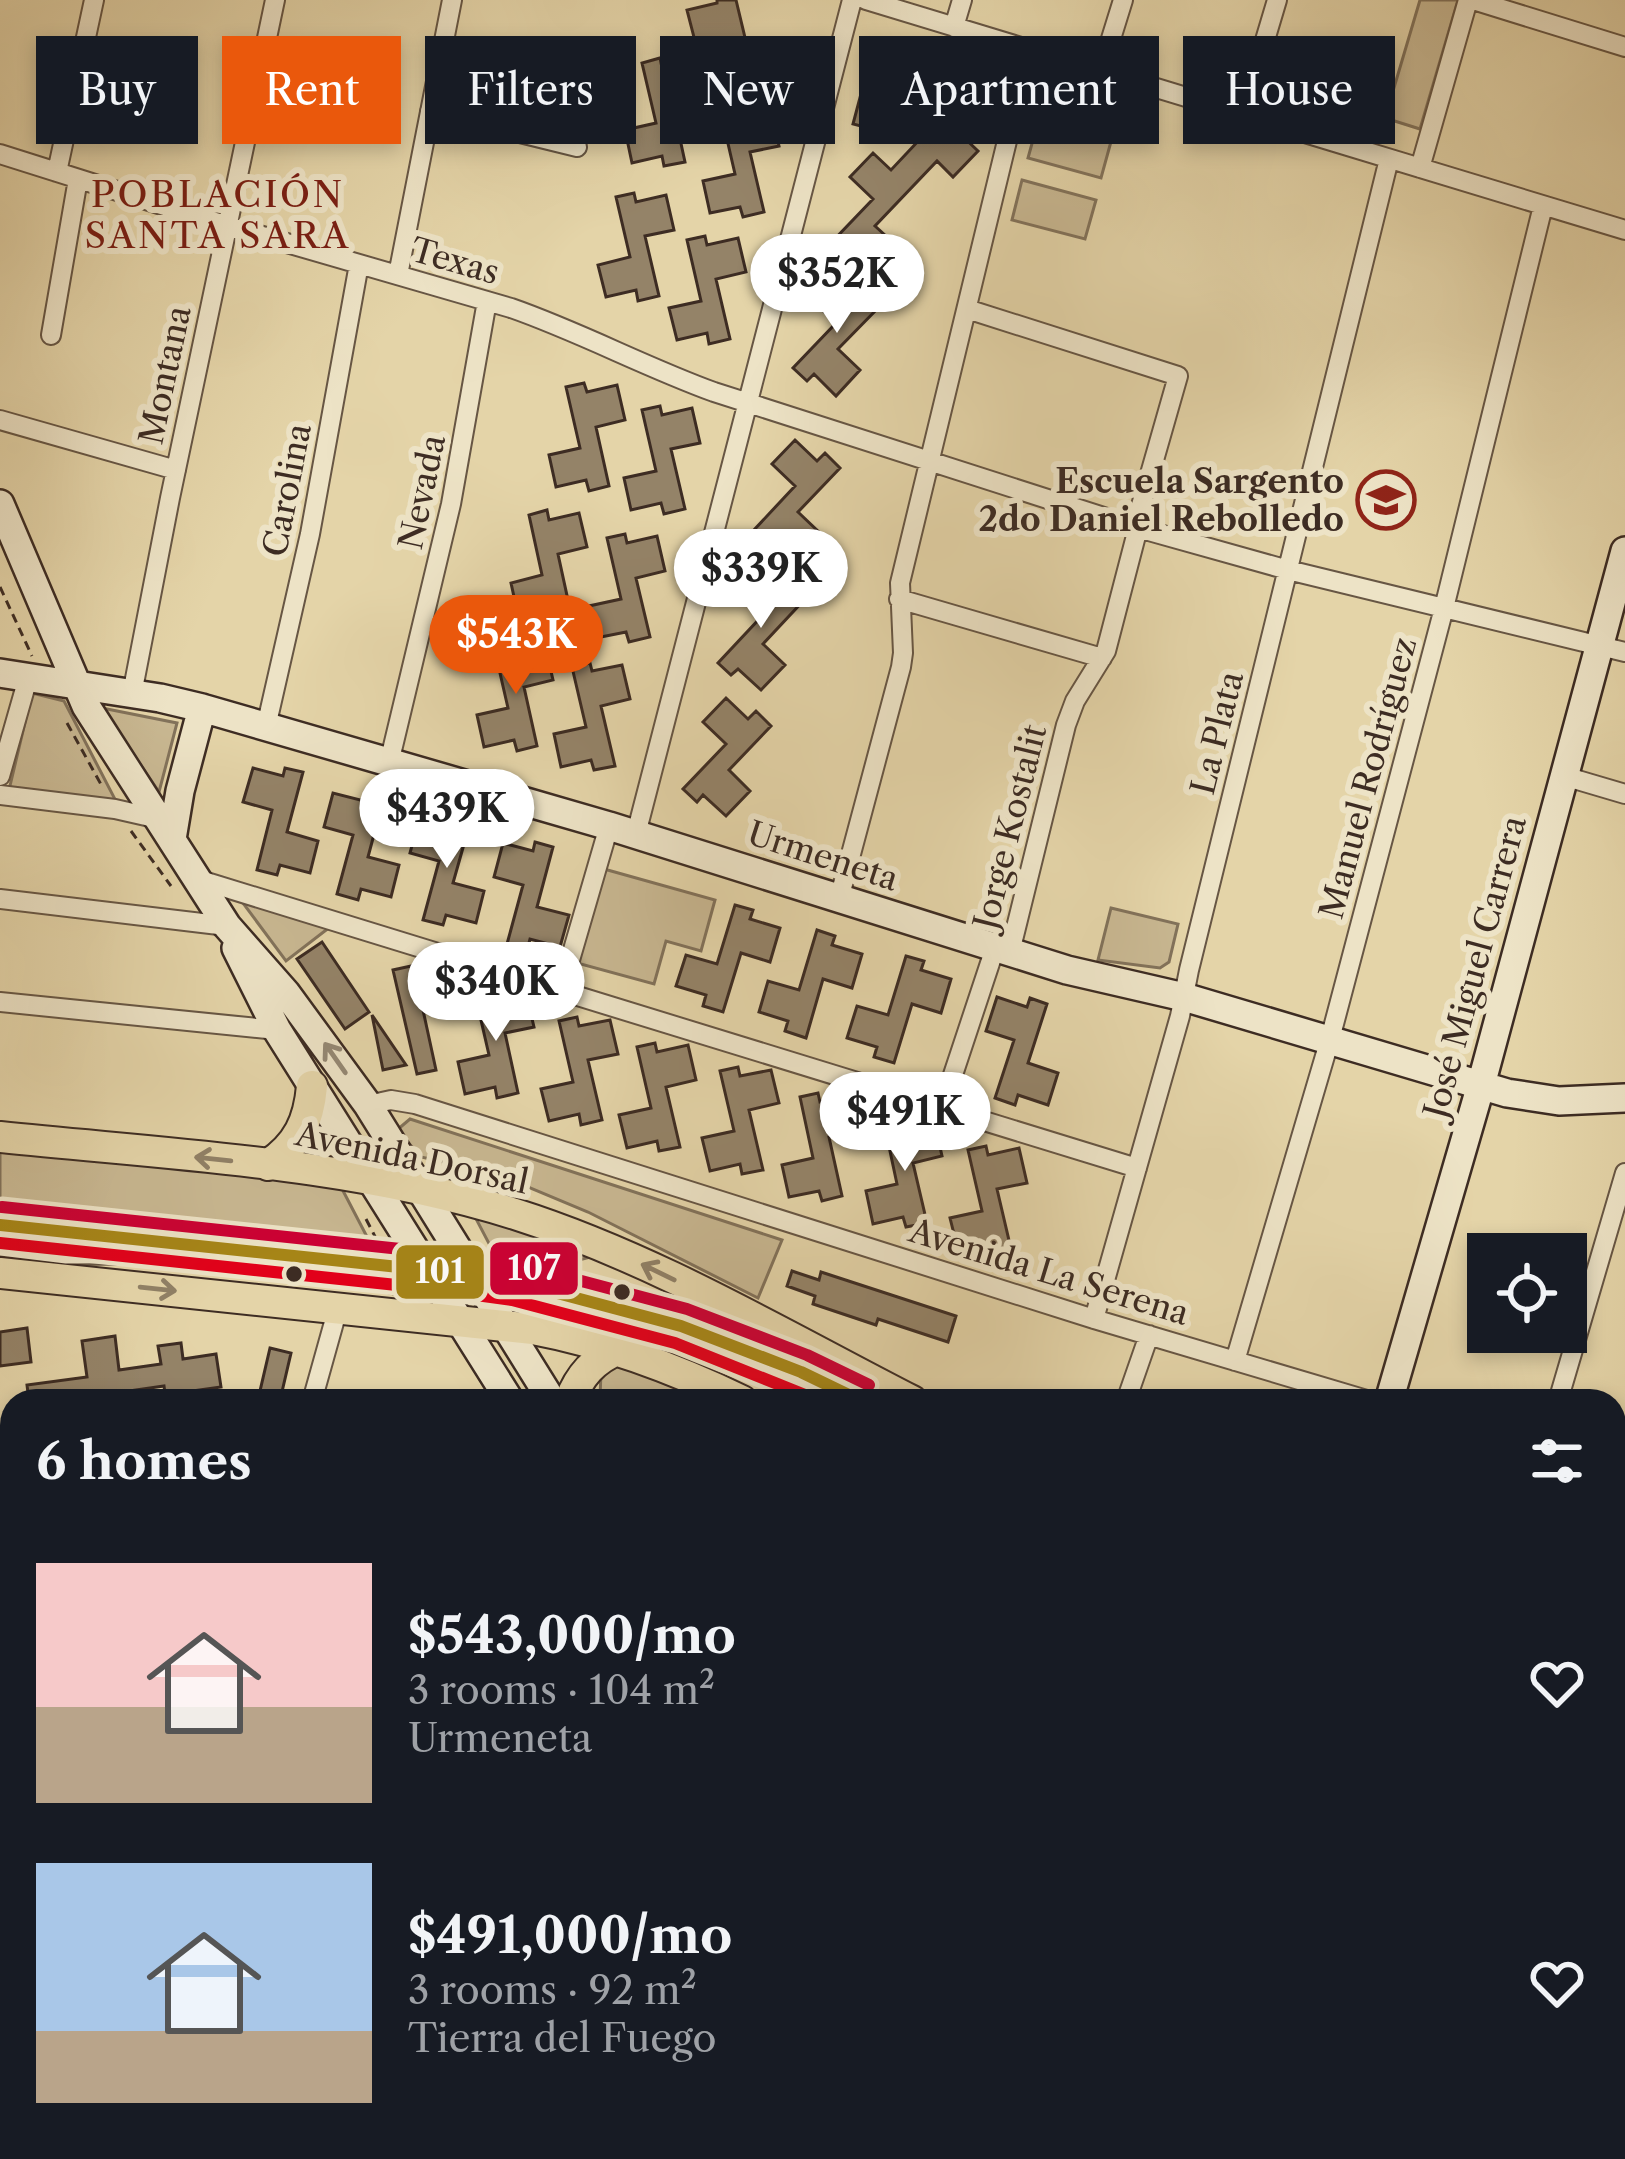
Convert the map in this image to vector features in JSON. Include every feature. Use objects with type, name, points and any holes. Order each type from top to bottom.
[{"type":"main road","points":[[268,1165],[303,1130],[312,1086]]},
{"type":"main road","name":"Avenida Dorsal","points":[[0,1137],[370,1180],[512,1213],[646,1265],[889,1389]]},
{"type":"main road","points":[[0,1273],[505,1325],[619,1349],[717,1389]]},
{"type":"main road","points":[[576,1389],[586,1371],[619,1349]]},
{"type":"street","points":[[57,172],[94,0]]},
{"type":"street","name":"Montana","points":[[132,694],[275,0]]},
{"type":"street","points":[[445,36],[452,0]]},
{"type":"street","points":[[561,991],[622,830],[747,404],[852,0]]},
{"type":"street","points":[[866,0],[983,36]]},
{"type":"street","points":[[954,27],[962,0]]},
{"type":"street","points":[[1112,36],[1123,0]]},
{"type":"street","points":[[1266,36],[1276,0]]},
{"type":"street","points":[[1420,168],[1470,0],[1625,46]]},
{"type":"street","points":[[398,275],[425,136]]},
{"type":"street","points":[[565,144],[577,147]]},
{"type":"street","points":[[839,899],[902,667],[900,583],[1007,144]]},
{"type":"street","points":[[1343,144],[1625,230]]},
{"type":"street","name":"Texas","points":[[0,154],[548,321],[665,374],[747,404],[1138,528],[1612,649]]},
{"type":"street","name":"La Plata","points":[[1094,1319],[1184,997],[1389,158]]},
{"type":"street","points":[[51,335],[78,179]]},
{"type":"street","name":"Manuel Rodríguez","points":[[1235,1361],[1330,1039],[1444,608],[1543,206]]},
{"type":"street","name":"Carolina","points":[[266,727],[314,515],[358,264]]},
{"type":"street","name":"Nevada","points":[[389,763],[451,504],[487,301]]},
{"type":"street","name":"Jorge Kostalit","points":[[942,1108],[1003,950],[1066,724],[1102,658],[1178,376],[968,309]]},
{"type":"street","points":[[0,420],[176,470]]},
{"type":"street","points":[[0,505],[76,686],[100,729],[227,926],[286,993],[368,1105],[545,1389]]},
{"type":"street","name":"José Miguel Carrera","points":[[1392,1389],[1564,776],[1612,649],[1625,551]]},
{"type":"street","points":[[898,598],[1102,658]]},
{"type":"street","points":[[0,776],[14,676]]},
{"type":"street","name":"Urmeneta","points":[[14,676],[202,708],[622,830],[1085,975],[1184,997],[1507,1093],[1559,1102],[1624,1094]]},
{"type":"street","points":[[165,829],[202,708]]},
{"type":"street","points":[[1564,776],[1625,794]]},
{"type":"street","points":[[0,795],[115,809],[165,829]]},
{"type":"street","points":[[197,879],[1137,1168]]},
{"type":"street","points":[[0,899],[227,926]]},
{"type":"street","points":[[227,926],[277,1030],[500,1389]]},
{"type":"street","points":[[0,1002],[277,1030]]},
{"type":"street","name":"Avenida La Serena","points":[[368,1105],[391,1100],[416,1104],[1330,1389]]},
{"type":"street","points":[[1562,1389],[1625,1173]]},
{"type":"street","points":[[315,1389],[338,1308]]},
{"type":"street","points":[[1130,1389],[1149,1335]]},
{"type":"lane","points":[[0,1225],[434,1281],[531,1286],[666,1322],[836,1389]]},
{"type":"lane","points":[[0,1251],[66,1259],[184,1258],[322,1272],[387,1288],[434,1281],[480,1286],[649,1326],[724,1354],[795,1389]]},
{"type":"shaded area","points":[[1420,0],[1458,0],[1420,129],[1395,121],[1395,84]]},
{"type":"shaded area","points":[[1032,144],[1110,144],[1101,178],[1028,158]]},
{"type":"shaded area","points":[[1022,180],[1096,200],[1085,239],[1012,220]]},
{"type":"shaded area","points":[[32,693],[64,701],[118,805],[9,790]]},
{"type":"shaded area","points":[[102,708],[177,723],[159,792]]},
{"type":"shaded area","points":[[604,869],[715,900],[701,951],[666,941],[654,984],[577,963]]},
{"type":"shaded area","points":[[240,899],[330,927],[286,961]]},
{"type":"shaded area","points":[[1111,908],[1178,924],[1169,962],[1160,968],[1098,960]]},
{"type":"shaded area","points":[[410,1119],[782,1240],[758,1298],[588,1212],[499,1175],[421,1157],[397,1130]]},
{"type":"shaded area","points":[[0,1149],[340,1185],[377,1256],[0,1221]]},
{"type":"shaded area","points":[[474,1215],[594,1256],[544,1263],[495,1255]]},
{"type":"shaded area","points":[[622,1361],[679,1389],[600,1389],[601,1373]]},
{"type":"building","points":[[736,0],[745,36],[694,36],[687,10]]},
{"type":"building","points":[[660,58],[660,144],[681,144],[685,162],[664,166],[662,156],[632,163],[628,144],[636,144],[636,128],[656,123],[642,63]]},
{"type":"building","points":[[728,144],[779,144],[750,152],[764,212],[743,217],[740,207],[710,213],[703,181],[735,174]]},
{"type":"building","points":[[915,144],[971,144],[978,151],[953,177],[937,161],[875,226],[897,246],[873,272],[850,250],[844,257],[830,244],[873,199],[850,177],[873,153],[891,170]]},
{"type":"building","points":[[634,193],[636,202],[666,195],[674,230],[645,236],[659,296],[638,301],[636,290],[606,297],[598,265],[630,257],[616,197]]},
{"type":"building","points":[[705,236],[707,245],[738,238],[746,272],[716,279],[730,339],[709,344],[707,333],[677,340],[669,308],[701,301],[687,240]]},
{"type":"building","points":[[836,277],[858,298],[866,290],[881,305],[838,349],[860,370],[836,396],[814,374],[807,381],[793,368],[836,323],[813,301]]},
{"type":"building","points":[[584,383],[587,392],[617,385],[625,420],[596,427],[609,486],[589,491],[586,480],[556,487],[549,455],[580,448],[566,387]]},
{"type":"building","points":[[660,406],[662,415],[692,408],[700,443],[671,449],[685,509],[664,514],[661,503],[631,510],[624,478],[656,471],[642,410]]},
{"type":"building","points":[[795,440],[817,461],[825,453],[840,468],[798,512],[820,533],[795,559],[773,537],[766,544],[753,531],[795,486],[772,464]]},
{"type":"building","points":[[547,510],[549,520],[579,513],[587,547],[558,554],[571,614],[551,619],[548,608],[518,615],[511,583],[542,575],[529,515]]},
{"type":"building","points":[[625,534],[627,543],[657,536],[665,571],[636,578],[650,637],[629,642],[626,632],[596,638],[589,606],[621,599],[607,538]]},
{"type":"building","points":[[760,571],[783,593],[790,585],[805,599],[763,644],[785,665],[761,690],[738,669],[731,675],[718,663],[761,617],[737,595]]},
{"type":"building","points":[[513,643],[515,652],[545,646],[553,680],[524,687],[537,746],[517,751],[514,740],[484,747],[477,715],[508,708],[494,647]]},
{"type":"building","points":[[590,663],[592,671],[622,665],[630,699],[601,706],[615,766],[594,770],[591,760],[561,767],[554,734],[586,727],[572,667]]},
{"type":"building","points":[[726,698],[748,719],[756,711],[771,726],[729,770],[750,791],[726,816],[703,795],[697,802],[683,789],[726,744],[703,722]]},
{"type":"building","points":[[253,768],[283,776],[285,768],[303,772],[287,832],[318,841],[310,873],[280,865],[277,875],[257,870],[272,810],[243,802]]},
{"type":"building","points":[[366,792],[384,797],[368,857],[399,865],[391,897],[361,889],[358,900],[337,894],[353,835],[324,827],[333,793],[364,801]]},
{"type":"building","points":[[451,818],[470,823],[453,883],[484,891],[476,923],[446,915],[443,925],[423,920],[439,861],[410,853],[419,819],[449,827]]},
{"type":"building","points":[[535,842],[553,847],[537,907],[569,915],[560,947],[530,939],[527,950],[507,944],[523,885],[494,877],[503,843],[533,851]]},
{"type":"building","points":[[735,905],[753,910],[750,919],[780,928],[770,962],[741,953],[723,1012],[703,1006],[706,995],[676,986],[686,955],[717,964]]},
{"type":"building","points":[[817,930],[835,936],[832,945],[862,954],[852,988],[823,979],[806,1038],[785,1031],[788,1021],[759,1012],[768,981],[799,990]]},
{"type":"building","points":[[322,942],[369,1012],[345,1029],[297,959]]},
{"type":"building","points":[[906,956],[924,961],[921,970],[951,979],[941,1013],[912,1004],[894,1063],[874,1057],[877,1047],[847,1038],[857,1006],[888,1015]]},
{"type":"building","points":[[411,966],[414,975],[444,969],[452,1003],[423,1010],[436,1070],[417,1074],[393,970]]},
{"type":"building","points":[[493,990],[495,999],[526,994],[534,1027],[505,1033],[518,1093],[497,1098],[495,1087],[465,1094],[458,1062],[489,1055],[475,994]]},
{"type":"building","points":[[997,997],[1027,1007],[1030,998],[1047,1004],[1028,1063],[1058,1073],[1048,1105],[1018,1095],[1015,1105],[995,1098],[1014,1040],[986,1031]]},
{"type":"building","points":[[372,1015],[406,1065],[383,1070]]},
{"type":"building","points":[[577,1017],[579,1026],[610,1020],[618,1054],[588,1060],[602,1120],[581,1125],[579,1114],[549,1121],[541,1089],[573,1082],[559,1021]]},
{"type":"building","points":[[655,1043],[657,1052],[688,1045],[696,1080],[666,1087],[680,1147],[659,1151],[657,1141],[627,1148],[619,1115],[651,1108],[637,1047]]},
{"type":"building","points":[[738,1067],[740,1076],[771,1070],[779,1103],[749,1110],[763,1170],[742,1174],[740,1164],[710,1171],[702,1138],[734,1131],[720,1071]]},
{"type":"building","points":[[818,1093],[820,1102],[850,1095],[858,1130],[829,1137],[842,1196],[822,1201],[819,1191],[789,1197],[782,1165],[813,1158],[800,1097]]},
{"type":"building","points":[[902,1119],[904,1129],[934,1121],[942,1156],[913,1163],[927,1223],[906,1227],[903,1217],[873,1224],[866,1191],[897,1184],[884,1123]]},
{"type":"building","points":[[986,1146],[988,1155],[1019,1148],[1027,1183],[997,1189],[1011,1249],[990,1254],[988,1243],[958,1250],[950,1218],[982,1211],[968,1150]]},
{"type":"building","points":[[792,1271],[819,1280],[821,1272],[956,1316],[948,1342],[813,1304],[815,1296],[787,1286]]},
{"type":"building","points":[[27,1328],[31,1362],[0,1366],[0,1332]]},
{"type":"building","points":[[115,1336],[119,1370],[161,1364],[158,1346],[181,1343],[183,1359],[216,1354],[221,1387],[28,1389],[27,1385],[87,1377],[82,1341]]},
{"type":"building","points":[[270,1348],[291,1353],[283,1389],[260,1389]]},
{"type":"transit line","name":"107","points":[[2,1207],[521,1265],[687,1309],[807,1355],[869,1385]]},
{"type":"transit line","name":"101","points":[[0,1225],[516,1282],[681,1326],[836,1389]]},
{"type":"transit line","points":[[0,1243],[512,1300],[675,1343],[790,1389]]},
{"type":"place","name":"Escuela Sargento 2do Daniel Rebolledo","points":[[1386,500]]},
{"type":"district","name":"POBLACIÓN SANTA SARA","points":[[218,214]]}]
